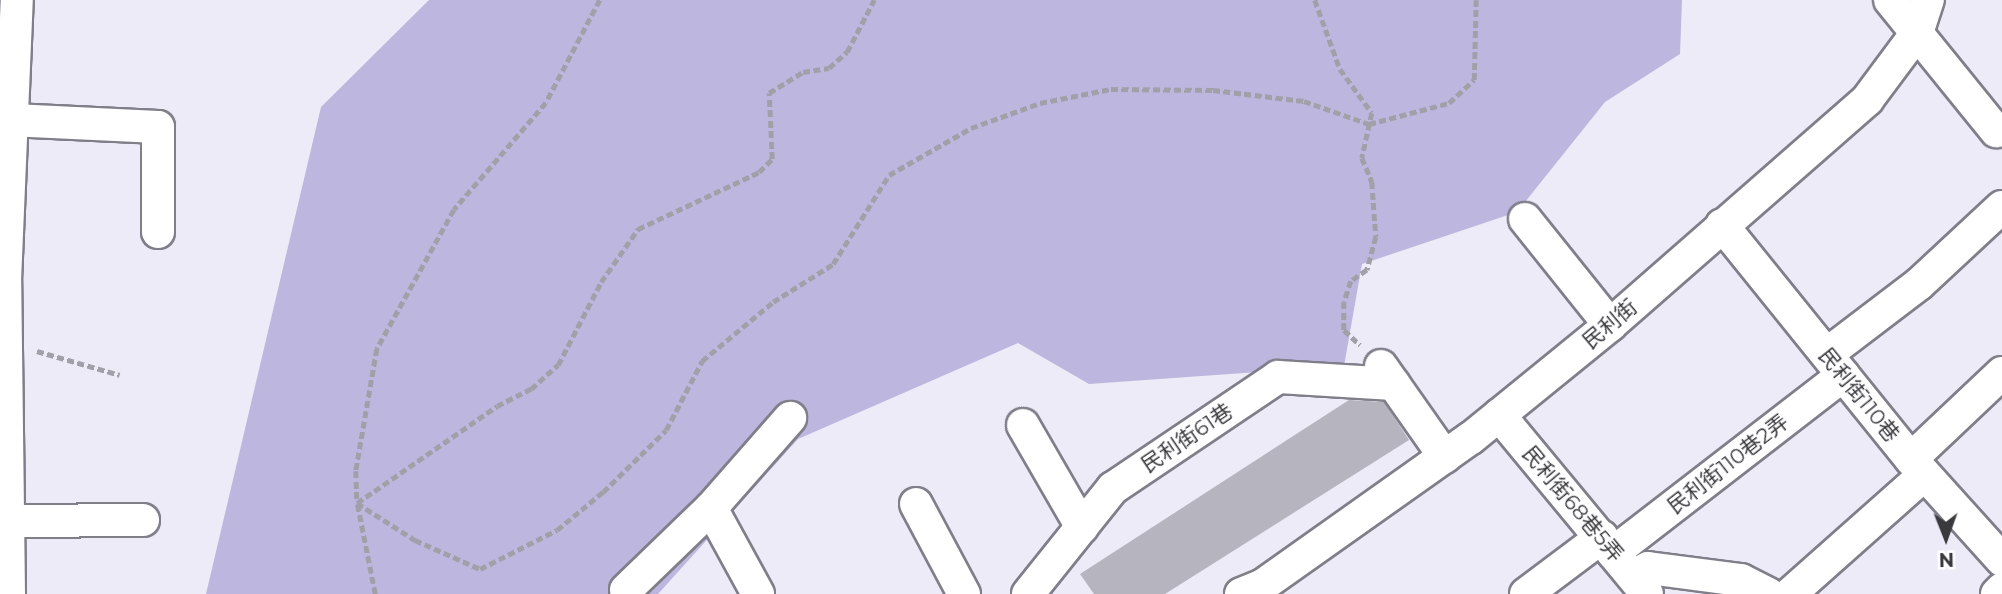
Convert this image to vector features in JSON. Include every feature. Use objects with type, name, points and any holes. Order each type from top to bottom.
[{"type":"street","points":[[9,594],[6,540],[6,341],[11,120],[17,0]]},
{"type":"street","points":[[1890,0],[1996,131]]},
{"type":"street","name":"民利街","points":[[1246,593],[1263,585],[1445,457],[1610,325],[1867,100],[1917,33],[1928,0]]},
{"type":"street","points":[[11,120],[158,127],[158,232]]},
{"type":"street","name":"民利街110巷2弄","points":[[1526,594],[1624,565],[2002,207]]},
{"type":"street","points":[[1525,219],[1610,325]]},
{"type":"street","name":"民利街110巷","points":[[1722,225],[1917,467],[2002,560]]},
{"type":"street","points":[[1790,594],[1917,467],[2002,373]]},
{"type":"street","points":[[1387,374],[1445,457]]},
{"type":"street","name":"民利街61巷","points":[[1028,594],[1112,488],[1278,377],[1387,374]]},
{"type":"street","name":"民利街68巷5弄","points":[[1499,415],[1624,565]]},
{"type":"street","points":[[626,590],[710,508],[790,418]]},
{"type":"street","points":[[1023,425],[1082,527]]},
{"type":"street","points":[[916,504],[964,594]]},
{"type":"street","points":[[710,508],[758,594]]},
{"type":"street","points":[[6,540],[143,520]]},
{"type":"street","points":[[1624,565],[1741,580],[1769,594]]},
{"type":"street","points":[[1997,594],[2002,589]]},
{"type":"path","points":[[375,594],[357,503],[356,471],[377,349],[454,210],[546,103],[600,0]]},
{"type":"path","points":[[357,503],[497,406],[531,389],[558,365],[601,282],[638,229],[759,172],[772,159],[769,93],[803,72],[829,68],[847,52],[874,0]]},
{"type":"path","points":[[1315,0],[1340,69],[1372,113],[1362,158],[1372,182],[1376,237],[1367,270],[1351,281],[1345,330],[1387,374]]},
{"type":"path","points":[[357,503],[415,540],[480,569],[522,552],[603,492],[666,430],[702,361],[772,302],[833,264],[889,175],[971,128],[1040,103],[1111,89],[1213,90],[1304,101],[1370,124],[1449,103],[1474,80],[1476,0]]},
{"type":"path","points":[[6,341],[120,375]]},
{"type":"shaded area","points":[[429,0],[1682,0],[1680,54],[1605,102],[1517,212],[1362,264],[1344,366],[1089,384],[1018,343],[798,439],[658,594],[206,594],[321,107]]},
{"type":"building","points":[[1349,400],[1384,402],[1409,440],[1165,594],[1094,594],[1080,574]]}]
